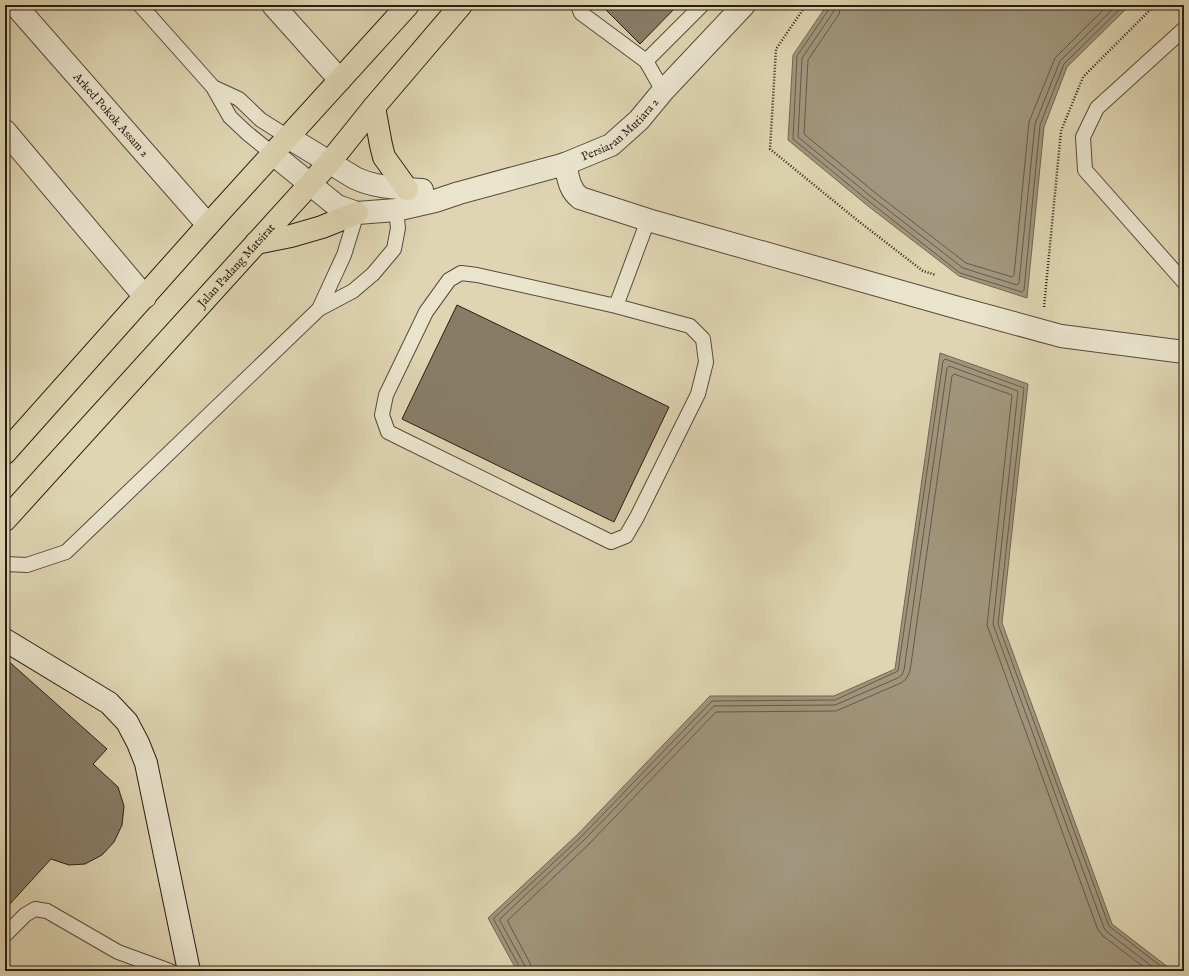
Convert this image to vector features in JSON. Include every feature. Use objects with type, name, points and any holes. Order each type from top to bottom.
[{"type":"main road","name":"Jalan Padang Matsirat","points":[[5,520],[329,163],[374,107],[461,5]]},
{"type":"main road","points":[[5,452],[340,80],[401,8]]},
{"type":"main road","points":[[374,107],[384,157],[407,189]]},
{"type":"main road","points":[[256,243],[291,236],[322,227],[357,213]]},
{"type":"street","name":"Arked Pokok Assam 2","points":[[15,5],[208,225]]},
{"type":"street","points":[[273,5],[340,80]]},
{"type":"street","name":"Persiaran Mutiara 2","points":[[273,154],[337,206],[357,213],[396,210],[435,201],[565,164],[611,145],[639,120],[744,5]]},
{"type":"street","points":[[5,131],[145,297]]},
{"type":"street","name":"Persiaran Mutiara 2","points":[[288,137],[329,163],[363,182],[374,185],[407,189],[459,193]]},
{"type":"street","points":[[565,164],[572,190],[580,198],[648,220],[1061,336],[1184,352]]},
{"type":"street","points":[[5,640],[109,703],[127,722],[146,763],[189,971]]},
{"type":"lane","points":[[140,5],[214,87],[230,116],[247,133],[273,154]]},
{"type":"lane","points":[[578,5],[581,13],[646,62],[664,91]]},
{"type":"lane","points":[[646,62],[702,5]]},
{"type":"lane","points":[[1184,29],[1096,108],[1083,137],[1085,170],[1184,282]]},
{"type":"lane","points":[[214,87],[239,99],[261,120],[288,137]]},
{"type":"lane","points":[[5,564],[28,566],[66,552],[319,309],[352,291],[373,274],[394,249],[398,228],[396,210]]},
{"type":"lane","points":[[319,309],[344,255],[357,213]]},
{"type":"lane","points":[[616,306],[648,220]]},
{"type":"lane","points":[[461,274],[477,275],[616,306],[690,326],[703,339],[706,362],[698,394],[637,517],[626,536],[610,542],[388,432],[382,414],[386,395],[426,312],[449,280],[461,274]]},
{"type":"lane","points":[[5,934],[24,915],[36,909],[48,911],[118,952],[170,971]]},
{"type":"path","points":[[806,5],[776,49],[770,149],[857,220],[923,271],[938,276]]},
{"type":"path","points":[[1044,309],[1061,131],[1083,77],[1155,5]]},
{"type":"water","points":[[827,5],[1130,5],[1067,67],[1044,127],[1027,298],[959,276],[868,206],[788,140],[793,55]]},
{"type":"water","points":[[940,353],[1028,384],[1002,623],[1112,924],[1173,971],[517,971],[488,918],[578,834],[710,696],[834,696],[895,669]]},
{"type":"building","points":[[601,5],[678,5],[640,44]]},
{"type":"building","points":[[457,305],[669,407],[614,522],[402,419]]},
{"type":"building","points":[[5,658],[107,749],[93,764],[118,787],[124,806],[122,825],[114,842],[102,855],[85,864],[69,865],[51,859],[8,906],[5,903]]}]
